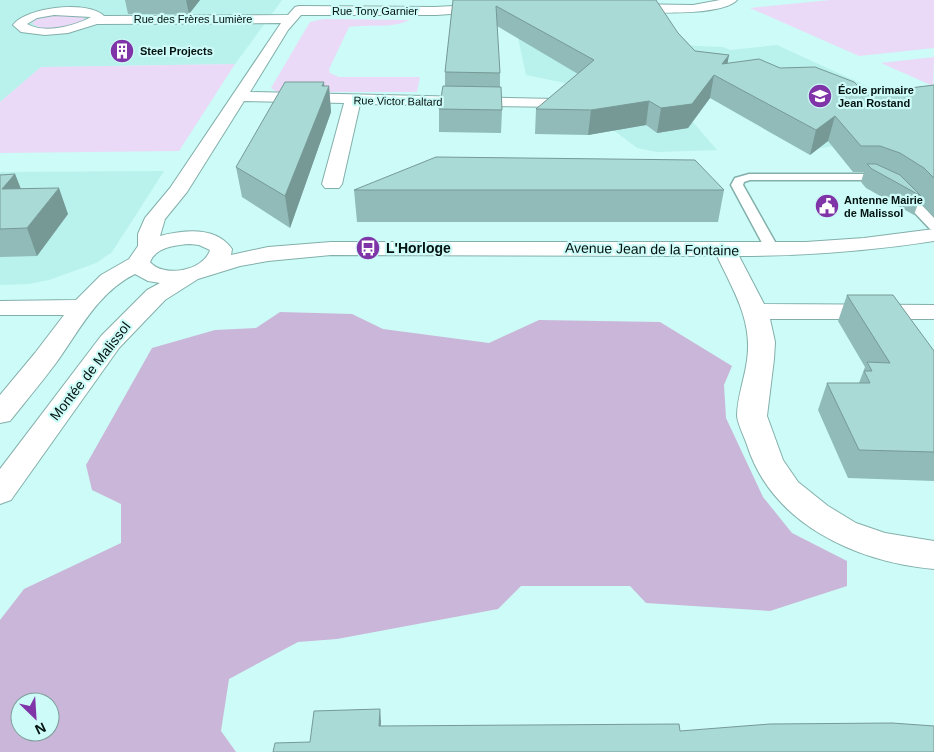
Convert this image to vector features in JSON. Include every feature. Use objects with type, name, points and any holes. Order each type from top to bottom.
[{"type":"street","name":"Montée de Malissol","points":[[144,256],[155,218],[177,192],[305,0]]},
{"type":"street","points":[[612,8],[703,7],[731,0]]},
{"type":"street","name":"Rue Tony Garnier","points":[[294,15],[436,11],[443,4],[502,8]]},
{"type":"street","points":[[64,11],[95,14],[98,17],[95,20],[82,26],[56,30],[30,30],[18,25],[27,18],[64,11]]},
{"type":"street","name":"Rue des Frères Lumière","points":[[95,20],[294,15]]},
{"type":"street","name":"Rue Victor Baltard","points":[[240,96],[557,104]]},
{"type":"street","points":[[332,184],[354,100]]},
{"type":"street","name":"Montée de Malissol","points":[[0,492],[110,342],[156,295],[216,262],[221,253],[218,244],[203,239],[181,227],[175,218],[174,207],[177,192]]},
{"type":"street","name":"Avenue Jean de la Fontaine","points":[[203,239],[368,248],[725,250],[864,245],[934,235]]},
{"type":"street","points":[[0,414],[50,352],[82,307],[96,290],[112,276],[170,240],[203,239]]},
{"type":"street","name":"Avenue Jean de la Fontaine","points":[[203,270],[272,253],[368,248]]},
{"type":"street","points":[[725,250],[740,284],[756,311],[762,342],[752,416],[768,463],[787,490],[816,515],[844,532],[881,546],[911,554],[934,555]]},
{"type":"street","points":[[144,256],[144,272],[157,276],[177,277],[203,270]]},
{"type":"street","points":[[0,308],[82,307]]},
{"type":"street","points":[[756,311],[934,312]]},
{"type":"lane","points":[[772,249],[736,185],[739,180],[749,177],[870,177],[884,180],[896,185],[934,226]]},
{"type":"shaded area","points":[[0,0],[282,0],[235,64],[41,67],[0,102]]},
{"type":"shaded area","points":[[830,0],[934,0],[934,48],[859,56],[750,8]]},
{"type":"shaded area","points":[[63,14],[84,17],[84,20],[58,28],[43,28],[32,23],[37,19]]},
{"type":"shaded area","points":[[323,19],[410,20],[388,25],[349,27],[329,69],[330,73],[339,77],[420,77],[417,92],[277,92],[271,88],[310,22]]},
{"type":"shaded area","name":"École primaire Jean Rostand","points":[[518,38],[723,47],[730,50],[777,45],[934,117],[843,145],[806,150],[779,134],[774,135],[766,130],[781,128],[736,86],[671,108],[693,122],[717,150],[657,152],[637,148],[599,119],[570,84],[526,75]]},
{"type":"shaded area","points":[[934,57],[933,86],[881,63]]},
{"type":"shaded area","points":[[235,64],[179,151],[0,153],[0,102],[41,67]]},
{"type":"shaded area","points":[[164,171],[112,252],[96,263],[49,280],[29,284],[0,285],[0,172]]},
{"type":"shaded area","points":[[280,312],[352,314],[383,329],[489,343],[539,320],[660,322],[732,366],[724,385],[726,418],[763,497],[792,533],[847,561],[847,586],[770,611],[646,603],[630,586],[521,586],[498,609],[337,639],[298,642],[229,679],[221,731],[236,752],[0,752],[0,620],[24,589],[121,543],[121,504],[92,490],[86,465],[152,348],[215,330],[256,328]]},
{"type":"building","points":[[453,0],[656,0],[678,33],[695,51],[729,55],[722,64],[759,59],[780,68],[815,67],[854,82],[863,91],[889,87],[894,90],[934,85],[934,178],[924,168],[900,153],[880,146],[861,146],[835,116],[816,130],[714,75],[692,104],[661,108],[649,101],[591,110],[536,109],[594,60],[496,6],[500,73],[445,72]]},
{"type":"building","points":[[285,82],[324,82],[322,86],[329,86],[285,196],[236,167]]},
{"type":"building","points":[[443,86],[501,87],[502,110],[439,109]]},
{"type":"building","points":[[436,157],[695,160],[724,190],[354,190]]},
{"type":"building","points":[[867,164],[876,164],[900,175],[921,196],[872,169]]},
{"type":"building","points":[[15,174],[2,189],[59,188],[27,228],[0,229],[0,175]]},
{"type":"building","points":[[847,295],[893,295],[934,351],[934,452],[859,450],[827,383],[870,383],[864,371],[872,371],[867,362],[890,363]]},
{"type":"building","points":[[380,709],[379,726],[679,724],[680,731],[770,724],[892,723],[934,726],[934,752],[273,752],[275,743],[310,742],[314,711]]},
{"type":"place","name":"Steel Projects","points":[[122,51]]},
{"type":"place","name":"École primaire Jean Rostand","points":[[820,96]]},
{"type":"place","name":"Antenne Mairie de Malissol","points":[[827,206]]},
{"type":"place","name":"L'Horloge","points":[[368,248]]}]
